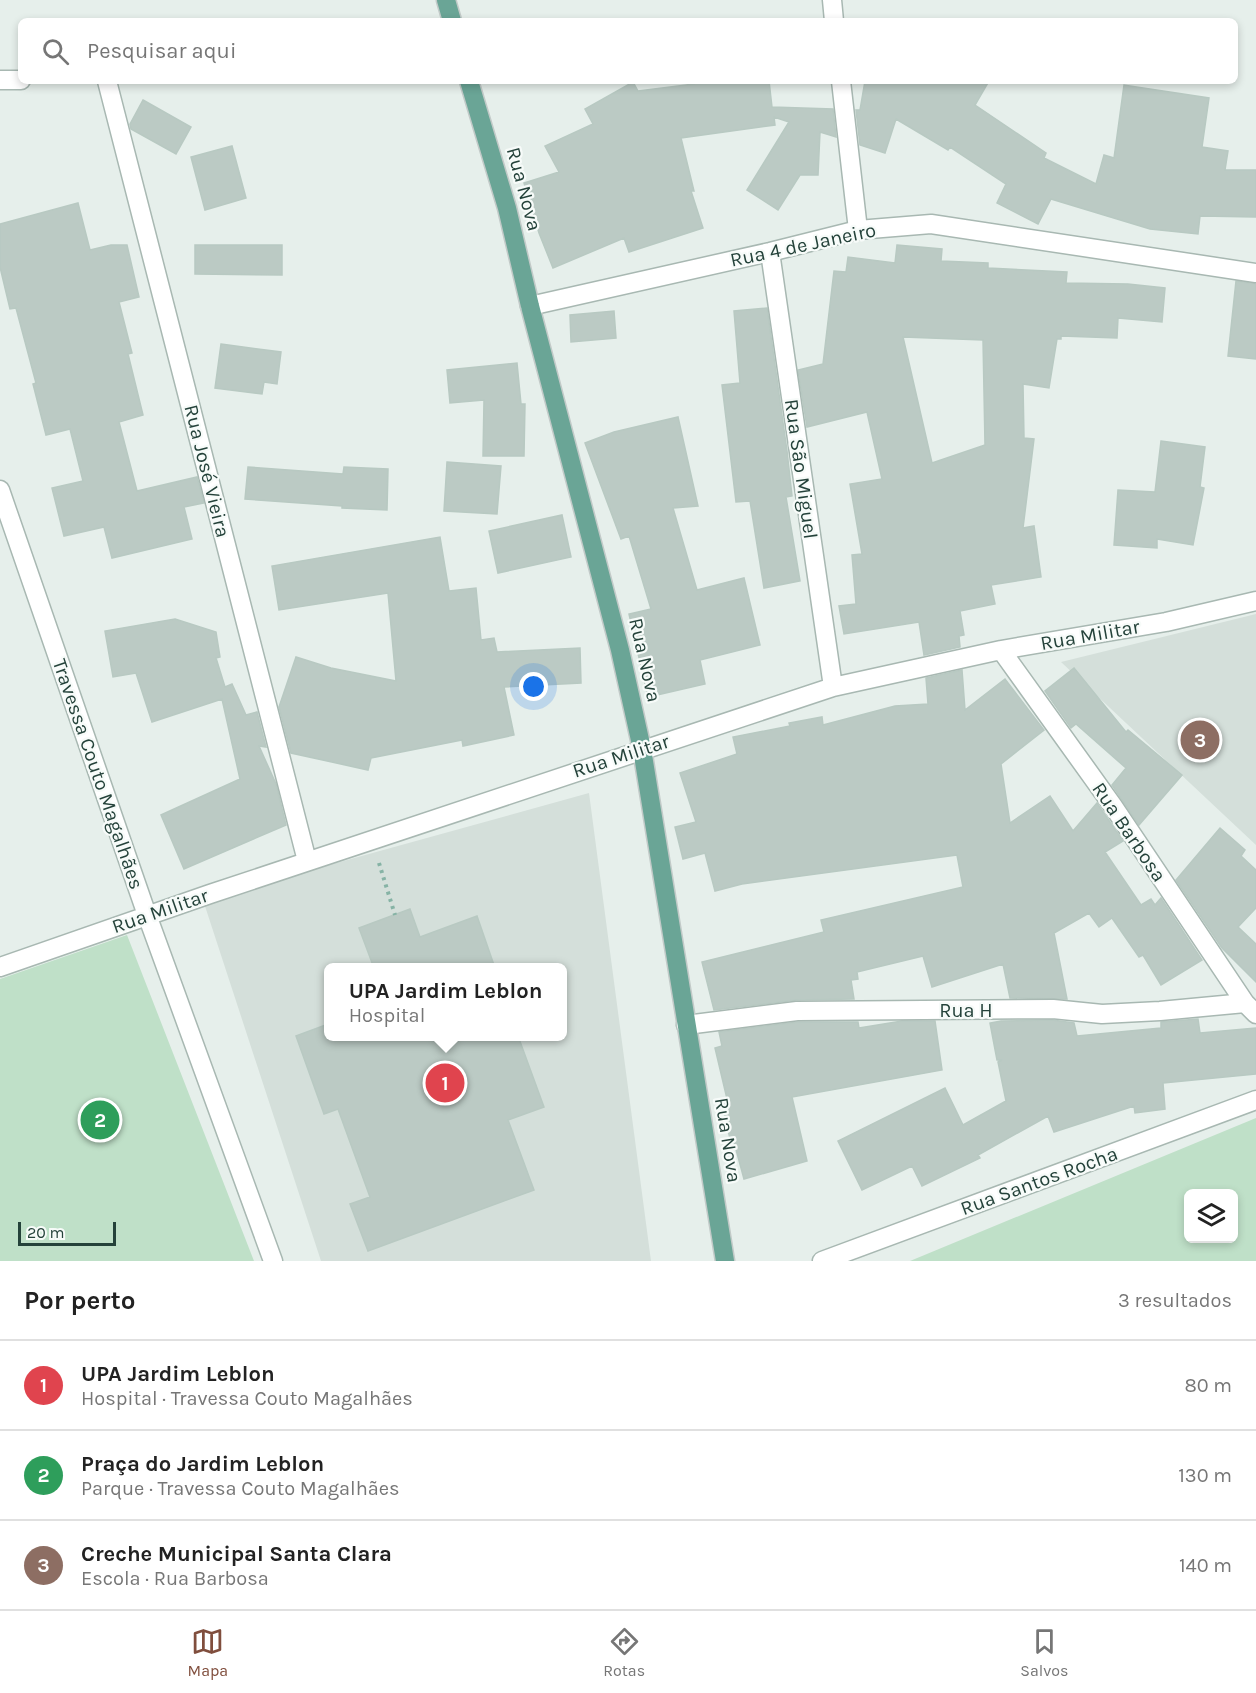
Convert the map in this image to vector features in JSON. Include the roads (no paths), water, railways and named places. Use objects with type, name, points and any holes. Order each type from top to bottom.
[{"type":"main road","points":[[446,0],[451,18]]},
{"type":"main road","name":"Rua Nova","points":[[470,84],[507,208],[530,306],[620,650],[642,749],[724,1261]]},
{"type":"street","points":[[832,0],[834,18]]},
{"type":"street","points":[[0,80],[18,80]]},
{"type":"street","name":"Rua José Vieira","points":[[108,84],[307,861]]},
{"type":"street","points":[[841,84],[858,230]]},
{"type":"street","name":"Rua 4 de Janeiro","points":[[530,306],[858,230],[931,224],[1256,273]]},
{"type":"street","name":"Rua São Miguel","points":[[770,252],[833,687]]},
{"type":"street","name":"Travessa Couto Magalhães","points":[[0,490],[147,915],[273,1261]]},
{"type":"street","name":"Rua Militar","points":[[0,967],[307,861],[833,687],[1001,650],[1166,622],[1256,600]]},
{"type":"street","name":"Rua Barbosa","points":[[1001,650],[1113,806],[1251,1008]]},
{"type":"street","name":"Rua H","points":[[686,1025],[797,1011],[1053,1009],[1102,1014],[1251,1008]]},
{"type":"street","name":"Rua Santos Rocha","points":[[822,1261],[1256,1100]]},
{"type":"place","name":"Creche Municipal Santa Clara","points":[[1200,740]]},
{"type":"place","name":"UPA Jardim Leblon","points":[[445,1083]]},
{"type":"place","name":"Praça do Jardim Leblon","points":[[100,1120]]}]
